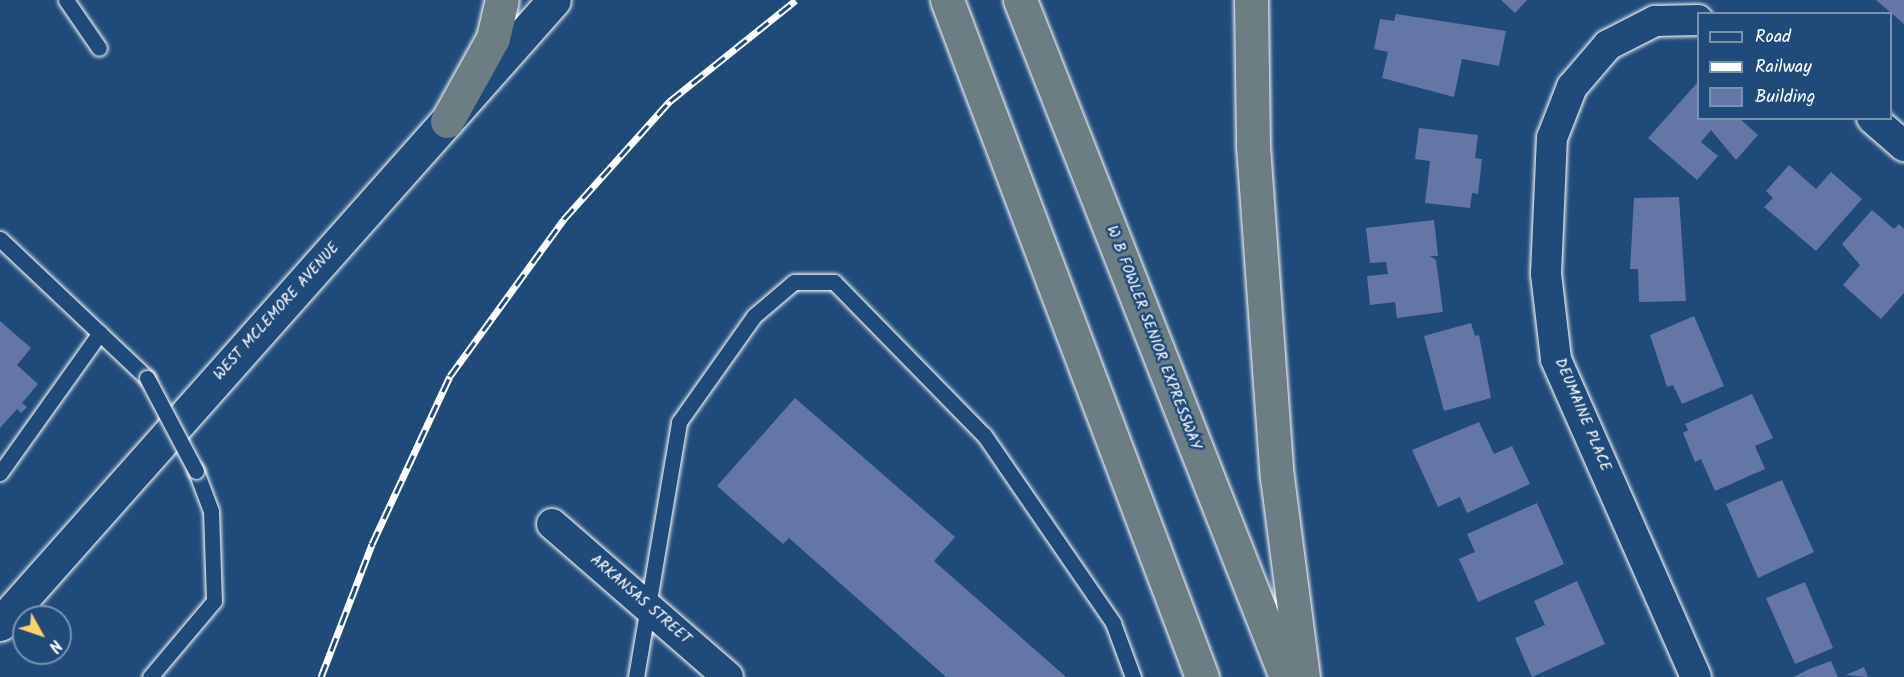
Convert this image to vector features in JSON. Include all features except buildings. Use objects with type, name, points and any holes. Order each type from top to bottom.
[{"type":"highway","points":[[447,121],[489,46],[502,0]]},
{"type":"highway","name":"W B FOWLER SENIOR EXPRESSWAY","points":[[1020,0],[1286,677]]},
{"type":"highway","points":[[1251,0],[1253,146],[1277,477],[1303,677]]},
{"type":"highway","points":[[949,4],[1202,677]]},
{"type":"main road","name":"WEST MCLEMORE AVENUE","points":[[0,624],[554,0]]},
{"type":"street","name":"DEUMAINE PLACE","points":[[1696,677],[1556,359],[1546,274],[1552,138],[1572,87],[1608,45],[1655,21],[1697,20]]},
{"type":"street","points":[[1874,120],[1904,146]]},
{"type":"street","name":"ARKANSAS STREET","points":[[552,524],[728,677]]},
{"type":"lane","points":[[66,0],[99,48]]},
{"type":"lane","points":[[0,239],[147,378],[196,471],[211,511],[214,602],[150,677]]},
{"type":"lane","points":[[636,677],[650,609],[656,545],[679,422],[754,316],[794,282],[834,282],[984,435],[1113,623],[1133,677]]},
{"type":"lane","points":[[0,473],[100,333]]},
{"type":"railway","points":[[321,677],[372,544],[450,376],[564,219],[670,101],[796,0]]}]
